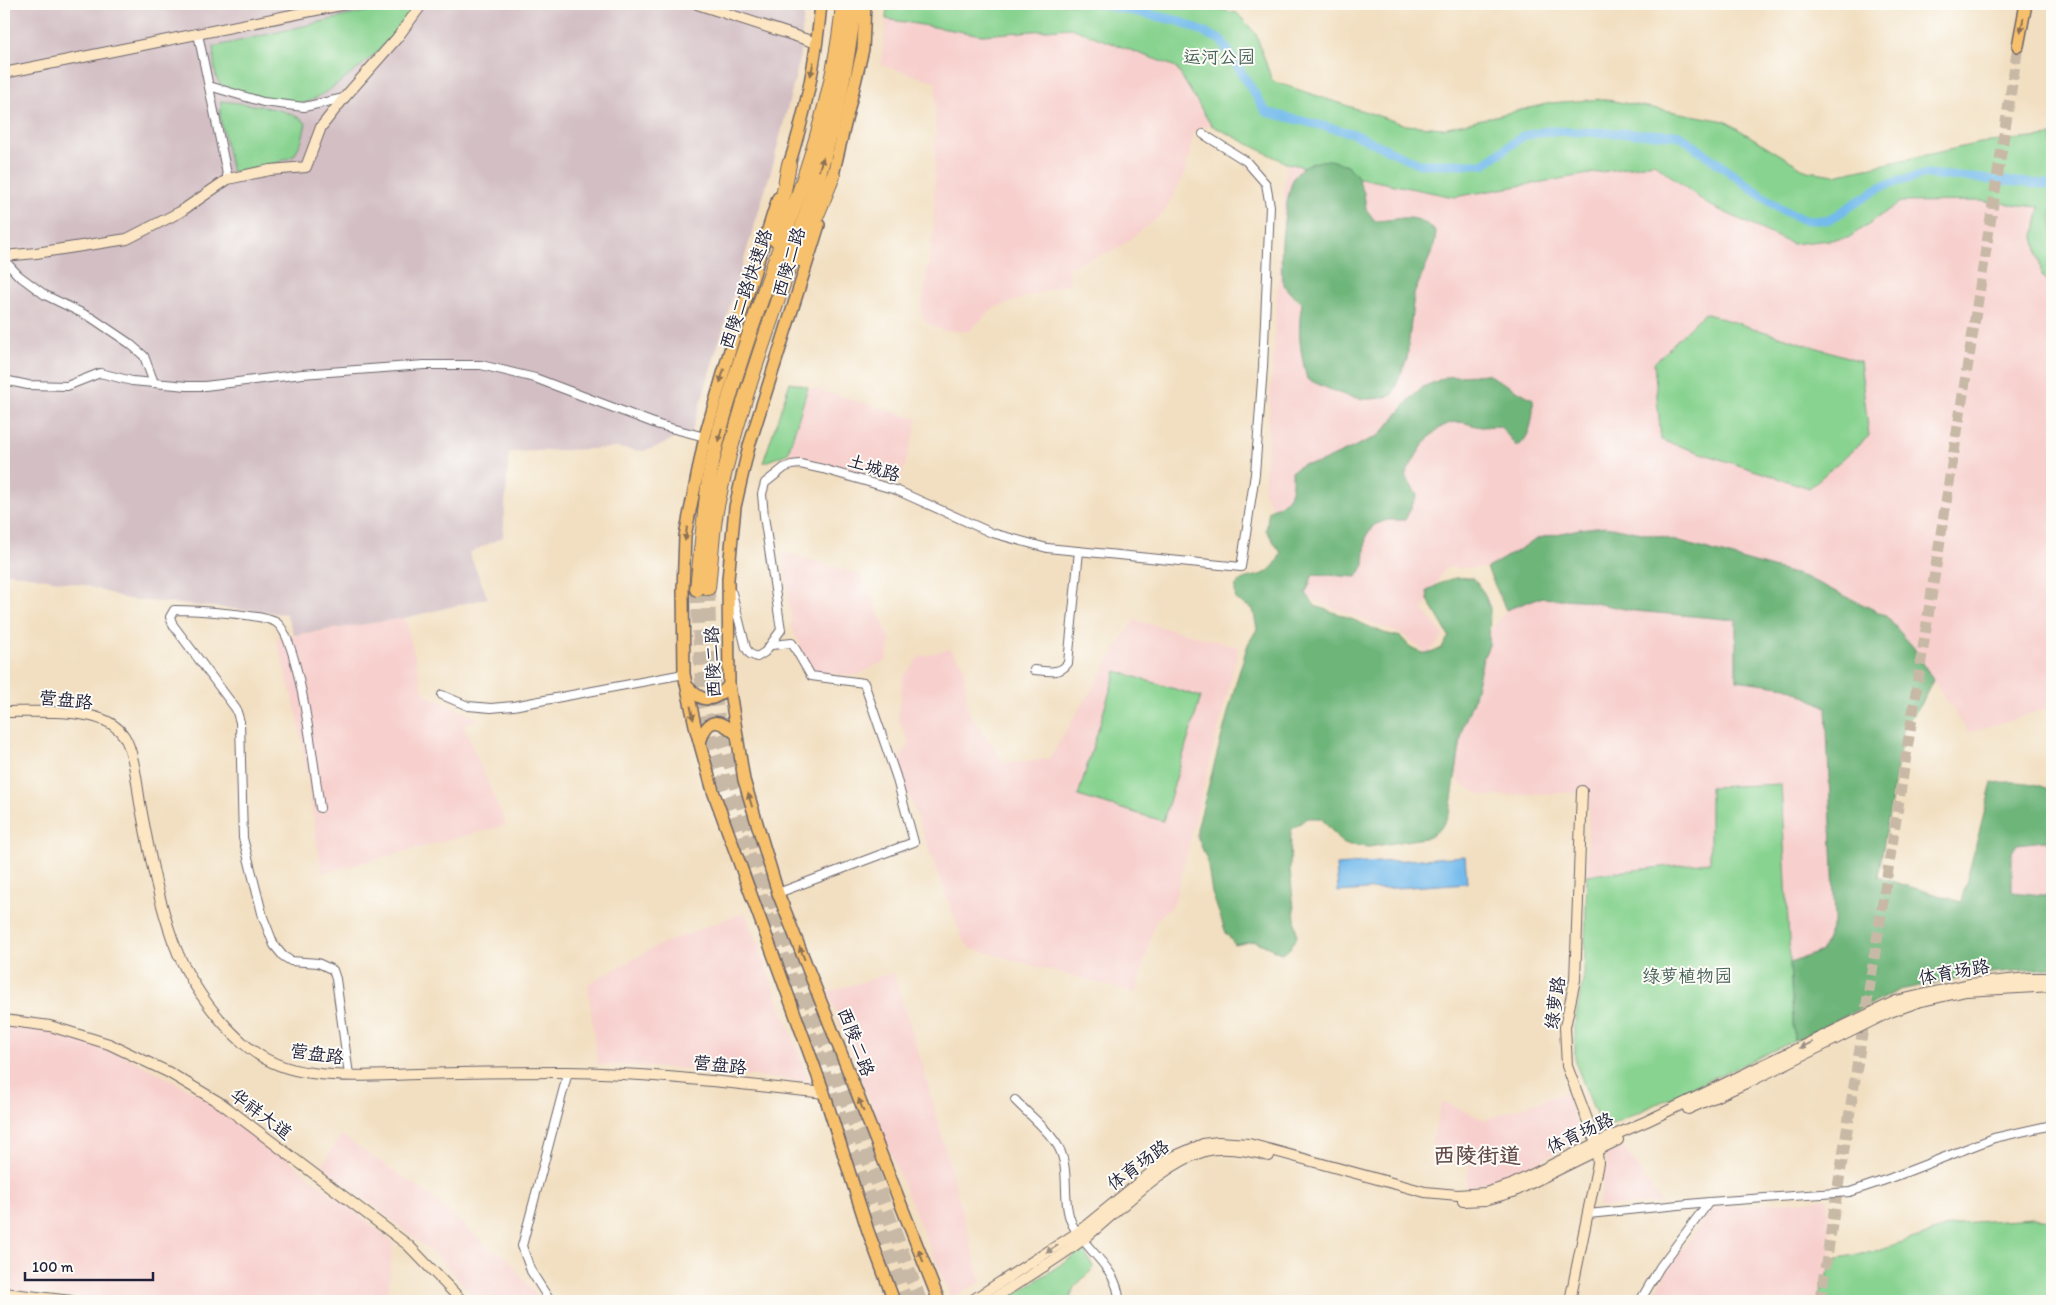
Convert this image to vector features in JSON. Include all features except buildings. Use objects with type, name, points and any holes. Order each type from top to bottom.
[{"type":"highway","name":"西陵二路快速路","points":[[843,4],[840,43],[822,122],[801,208],[751,380],[717,507],[702,589],[709,479],[729,399],[761,302],[801,208],[833,126],[850,40],[854,4]]},
{"type":"highway","points":[[761,302],[778,226],[789,164]]},
{"type":"highway","points":[[751,380],[833,176]]},
{"type":"main road","name":"西陵二路","points":[[821,4],[818,43],[806,101],[789,164],[732,343],[705,437],[685,536],[682,590],[684,674],[700,743],[732,844],[824,1093],[868,1231],[894,1301]]},
{"type":"main road","name":"西陵二路","points":[[865,4],[863,49],[833,176],[749,446],[735,508],[728,579],[729,685],[744,780],[778,893],[939,1301]]},
{"type":"main road","points":[[2018,46],[2026,4]]},
{"type":"main road","points":[[687,686],[694,695],[707,699],[718,696],[729,685]]},
{"type":"main road","points":[[700,743],[705,727],[711,723],[723,724],[736,734]]},
{"type":"street","points":[[4,73],[346,4]]},
{"type":"street","points":[[4,258],[127,239],[180,212],[228,179],[270,170],[306,167],[322,127],[344,98],[397,38],[422,4]]},
{"type":"street","points":[[697,4],[818,43]]},
{"type":"street","points":[[198,34],[228,179]]},
{"type":"street","points":[[209,86],[263,102],[304,107],[344,98]]},
{"type":"street","name":"土城路","points":[[772,645],[781,630],[762,494],[765,484],[784,468],[791,465],[822,468],[896,490],[992,533],[1047,548],[1242,567],[1255,474],[1263,367],[1270,206],[1266,184],[1246,161],[1203,134]]},
{"type":"street","points":[[4,258],[18,275],[45,295],[92,318],[129,343],[144,356],[154,383]]},
{"type":"street","points":[[4,380],[28,385],[67,386],[100,373],[132,381],[205,386],[252,379],[424,365],[481,365],[535,378],[659,425],[705,437]]},
{"type":"street","points":[[1034,670],[1058,671],[1068,663],[1079,551]]},
{"type":"street","points":[[728,579],[743,640],[750,654],[757,656],[765,652],[772,645],[792,643],[811,676],[864,683],[896,776],[914,842],[778,893]]},
{"type":"street","points":[[320,808],[299,677],[286,635],[277,623],[266,619],[174,610],[170,617],[173,625],[236,710],[240,722],[243,838],[263,918],[274,945],[283,956],[291,961],[318,963],[333,970],[336,979],[349,1075]]},
{"type":"street","points":[[442,694],[468,706],[506,707],[684,674]]},
{"type":"street","name":"营盘路","points":[[4,712],[69,713],[98,718],[113,725],[124,736],[133,766],[157,889],[174,944],[202,997],[240,1041],[258,1055],[274,1064],[291,1070],[313,1074],[568,1072],[680,1077],[824,1093]]},
{"type":"street","name":"绿萝路","points":[[1570,1301],[1598,1164],[1596,1147],[1566,1066],[1565,1027],[1576,980],[1582,792]]},
{"type":"street","name":"体育场路","points":[[989,1301],[1080,1236],[1165,1171],[1208,1150],[1226,1149],[1265,1155],[1422,1198],[1458,1201],[1485,1200],[1514,1192],[1647,1121],[1896,1001],[1969,984],[2029,978],[2052,978]]},
{"type":"street","name":"体育场路","points":[[1596,1147],[1628,1135],[1753,1080],[1890,1012],[1918,1002],[1966,991],[2052,986]]},
{"type":"street","name":"华祥大道","points":[[4,1020],[50,1026],[109,1044],[168,1072],[222,1104],[408,1245],[462,1301]]},
{"type":"street","points":[[550,1301],[531,1271],[522,1246],[568,1072]]},
{"type":"street","points":[[1015,1100],[1051,1136],[1059,1149],[1067,1173],[1068,1204],[1071,1222],[1112,1276],[1119,1292],[1118,1301]]},
{"type":"street","points":[[1588,1214],[1709,1202],[1850,1192],[1994,1138],[2052,1125]]},
{"type":"street","points":[[1640,1301],[1660,1267],[1709,1202]]},
{"type":"street","name":"体育场路","points":[[971,1301],[1080,1236]]},
{"type":"street","points":[[4,1293],[71,1301]]},
{"type":"shaded area","points":[[4,4],[805,4],[799,63],[773,164],[689,441],[675,438],[660,446],[643,451],[617,448],[509,452],[503,537],[469,553],[488,598],[405,618],[294,635],[286,614],[127,599],[84,585],[4,572]]},
{"type":"shaded area","points":[[886,19],[982,35],[1070,28],[1176,67],[1211,125],[1194,131],[1185,174],[1163,214],[1116,250],[1068,267],[1070,283],[994,308],[969,331],[944,331],[926,323],[921,312],[934,227],[936,82],[881,65]]},
{"type":"shaded area","points":[[1654,162],[1707,204],[1849,238],[1900,202],[1981,201],[2041,207],[2034,237],[2042,275],[2052,286],[2052,707],[1969,733],[1933,680],[1826,707],[1835,918],[1822,951],[1790,963],[1781,784],[1711,862],[1587,875],[1589,792],[1484,796],[1460,784],[1435,708],[1506,610],[1487,568],[1445,568],[1423,610],[1444,635],[1428,654],[1401,634],[1303,596],[1303,562],[1264,492],[1286,163],[1454,197]]},
{"type":"shaded area","points":[[808,387],[918,419],[900,483],[788,453]]},
{"type":"shaded area","points":[[783,552],[861,575],[891,641],[886,660],[858,675],[813,673],[792,628]]},
{"type":"shaded area","points":[[405,618],[424,694],[479,719],[463,725],[506,825],[322,873],[299,722],[276,638]]},
{"type":"shaded area","points":[[1134,620],[1239,647],[1174,904],[1155,921],[1136,993],[969,948],[961,935],[896,761],[910,745],[898,717],[903,677],[919,657],[949,649],[963,664],[968,710],[1004,763],[1049,759]]},
{"type":"shaded area","points":[[2044,841],[2052,843],[2052,896],[2012,892],[2012,852],[2017,843]]},
{"type":"shaded area","points":[[745,912],[810,1082],[688,1069],[597,1064],[588,984],[657,946]]},
{"type":"shaded area","points":[[893,973],[924,1070],[981,1282],[951,1298],[888,1148],[828,992]]},
{"type":"shaded area","points":[[4,1025],[50,1029],[108,1047],[220,1106],[393,1242],[387,1301],[102,1301],[4,1289]]},
{"type":"shaded area","points":[[1566,1092],[1581,1140],[1515,1173],[1486,1183],[1465,1186],[1472,1157],[1431,1145],[1442,1101],[1485,1120]]},
{"type":"shaded area","points":[[341,1135],[428,1194],[489,1248],[507,1257],[540,1301],[478,1301],[437,1256],[322,1165]]},
{"type":"shaded area","points":[[1623,1147],[1662,1203],[1598,1207],[1607,1160],[1605,1155]]},
{"type":"shaded area","points":[[1827,1199],[1833,1259],[1817,1301],[1650,1301],[1670,1266],[1712,1208]]},
{"type":"green space","name":"运河公园","points":[[887,4],[1193,4],[1237,13],[1256,34],[1272,81],[1406,125],[1443,128],[1551,103],[1602,99],[1725,121],[1807,171],[1835,175],[1980,143],[2052,136],[2052,286],[2042,275],[2034,236],[2040,207],[1981,201],[1900,202],[1848,238],[1792,244],[1707,204],[1654,163],[1454,197],[1286,163],[1211,125],[1176,67],[1071,28],[982,35],[886,19]]},
{"type":"green space","points":[[394,5],[405,7],[410,11],[405,22],[395,34],[381,49],[347,77],[331,89],[305,103],[284,102],[250,95],[226,88],[218,81],[213,47]]},
{"type":"green space","points":[[221,101],[278,110],[289,113],[306,123],[302,140],[294,156],[269,166],[232,172],[220,117]]},
{"type":"green space","points":[[1330,160],[1347,165],[1356,174],[1364,193],[1366,209],[1375,221],[1401,218],[1414,219],[1428,225],[1436,232],[1434,247],[1414,294],[1407,359],[1392,395],[1380,398],[1369,399],[1348,396],[1307,379],[1300,341],[1302,303],[1287,290],[1282,275],[1283,228],[1292,182],[1296,174],[1303,167],[1316,162]]},
{"type":"green space","points":[[1704,313],[1860,361],[1869,436],[1809,488],[1661,440],[1654,363]]},
{"type":"green space","points":[[1487,374],[1533,399],[1531,426],[1522,443],[1517,447],[1501,427],[1498,426],[1481,427],[1458,422],[1440,428],[1425,442],[1405,476],[1417,495],[1405,520],[1387,520],[1374,525],[1366,536],[1364,565],[1357,577],[1313,574],[1306,593],[1315,606],[1384,633],[1401,637],[1409,646],[1422,653],[1431,653],[1442,648],[1449,636],[1428,600],[1427,591],[1449,580],[1473,578],[1484,593],[1490,608],[1489,645],[1483,659],[1473,701],[1463,726],[1450,812],[1441,828],[1430,837],[1369,847],[1343,844],[1321,818],[1307,818],[1291,830],[1290,871],[1297,937],[1290,948],[1283,954],[1255,941],[1235,945],[1226,933],[1212,893],[1207,860],[1197,836],[1197,829],[1237,679],[1248,644],[1257,629],[1253,609],[1236,600],[1236,587],[1238,583],[1246,578],[1269,571],[1281,553],[1266,530],[1269,510],[1282,504],[1289,496],[1292,485],[1292,471],[1303,464],[1319,463],[1380,435],[1410,399],[1423,387],[1446,377]]},
{"type":"green space","points":[[790,382],[808,387],[788,453],[763,463]]},
{"type":"green space","points":[[1605,526],[1658,536],[1805,577],[1885,615],[1914,648],[1933,680],[1921,705],[1904,727],[1878,877],[1961,902],[1992,783],[2023,782],[2038,785],[2052,791],[2052,843],[2044,841],[2017,844],[2012,852],[2012,892],[2052,896],[2052,968],[1978,974],[1900,990],[1794,1041],[1790,963],[1822,951],[1835,918],[1826,707],[1787,687],[1736,680],[1736,620],[1635,611],[1579,600],[1538,598],[1506,610],[1487,568],[1539,538],[1579,529]]},
{"type":"green space","points":[[1116,671],[1201,697],[1163,821],[1078,796]]},
{"type":"green space","name":"绿萝植物园","points":[[1781,784],[1794,1041],[1602,1129],[1575,1062],[1575,1021],[1584,975],[1587,875],[1710,862],[1710,787]]},
{"type":"green space","points":[[2032,1218],[2052,1220],[2052,1301],[1817,1301],[1833,1259],[1872,1252],[1960,1223]]},
{"type":"green space","points":[[1083,1250],[1094,1268],[1074,1287],[1069,1301],[1005,1301]]},
{"type":"water","points":[[1465,856],[1467,883],[1338,892],[1336,865]]},
{"type":"waterway","points":[[1100,4],[1179,21],[1221,40],[1266,112],[1352,133],[1419,164],[1484,164],[1523,136],[1548,131],[1679,135],[1780,209],[1804,220],[1829,220],[1882,186],[1926,174],[2052,185]]},
{"type":"tunnel","points":[[1820,1301],[2018,46]]},
{"type":"tunnel","points":[[708,588],[710,664],[720,731],[771,896],[920,1301]]},
{"type":"tunnel","points":[[697,589],[703,705],[712,742],[768,917],[906,1301]]},
{"type":"district","name":"西陵街道","points":[[1477,1155]]}]
